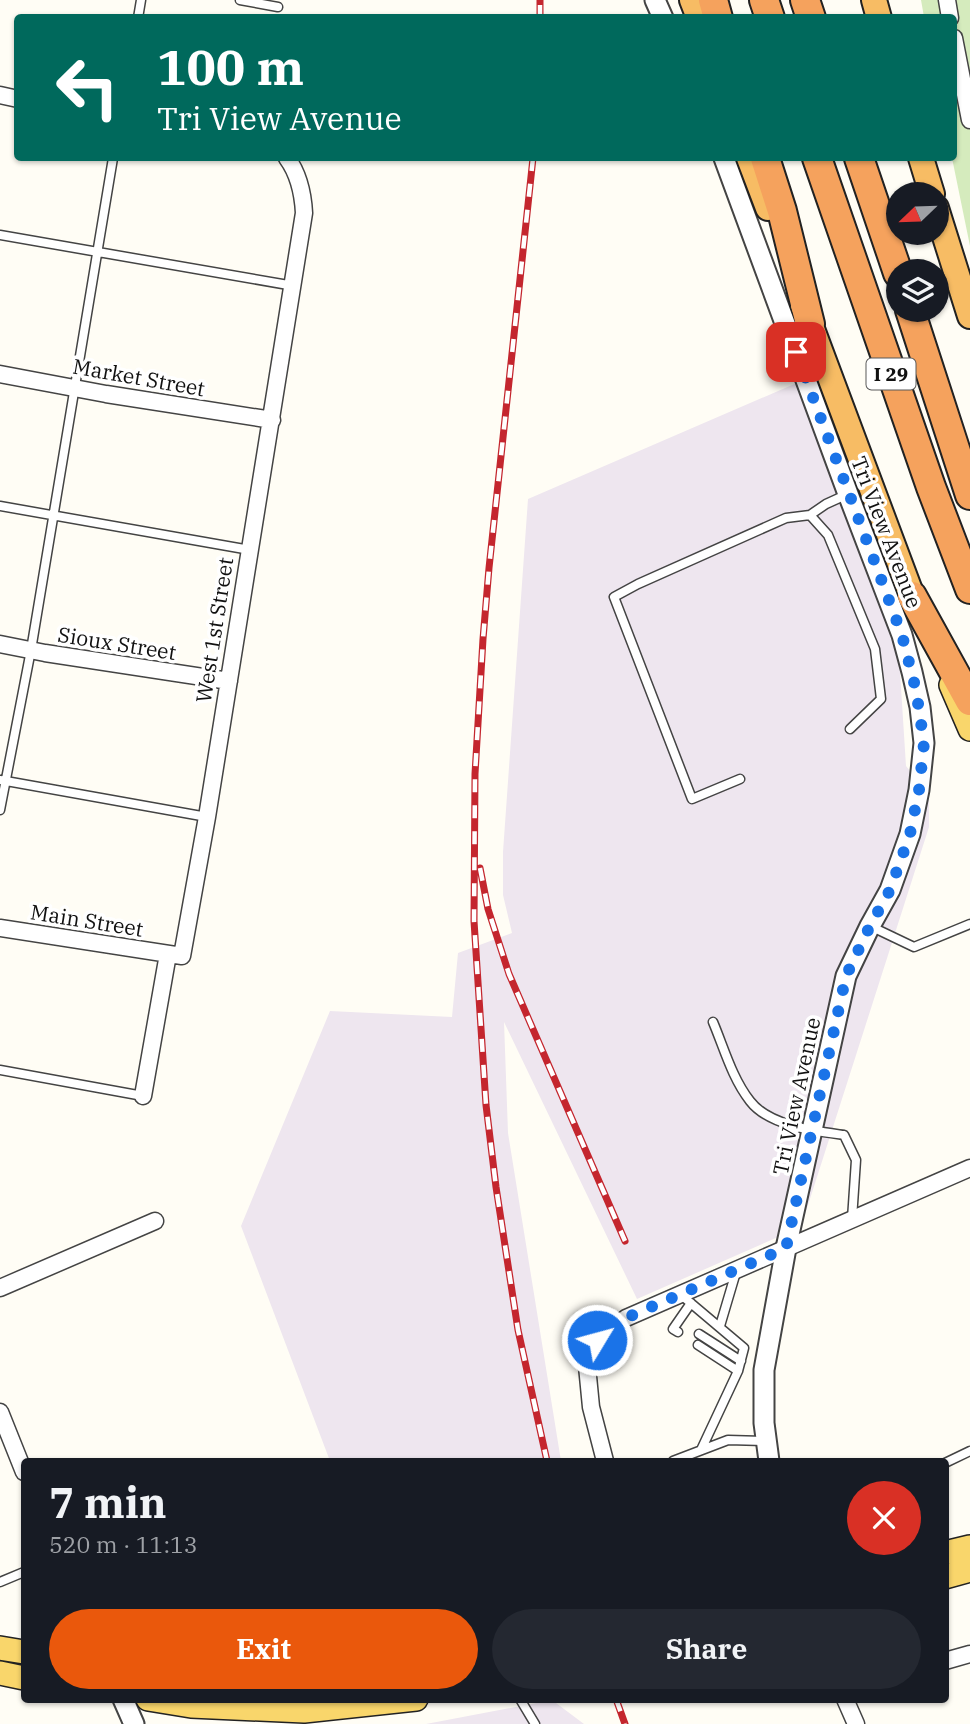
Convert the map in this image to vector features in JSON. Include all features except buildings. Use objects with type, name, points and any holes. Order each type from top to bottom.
[{"type":"highway","points":[[750,161],[912,596],[970,701]]},
{"type":"highway","points":[[766,161],[782,211],[810,324]]},
{"type":"highway","name":"I 29","points":[[818,161],[931,487],[970,589]]},
{"type":"highway","points":[[922,161],[928,182]]},
{"type":"highway","points":[[863,167],[900,259]]},
{"type":"highway","points":[[863,167],[893,259]]},
{"type":"highway","points":[[948,245],[970,316]]},
{"type":"highway","name":"I 29","points":[[914,322],[970,495]]},
{"type":"highway","points":[[926,322],[946,368],[970,439]]},
{"type":"main road","points":[[912,596],[970,729]]},
{"type":"main road","points":[[949,1552],[970,1547]]},
{"type":"main road","points":[[949,1576],[970,1570]]},
{"type":"main road","points":[[0,1648],[21,1652]]},
{"type":"main road","points":[[0,1674],[21,1678]]},
{"type":"main road","points":[[173,1703],[304,1711],[379,1703]]},
{"type":"street","points":[[957,53],[970,120]]},
{"type":"street","name":"West 1st Street","points":[[168,954],[182,956],[294,286],[304,213],[303,196],[296,174],[288,161]]},
{"type":"street","name":"Tri View Avenue","points":[[725,161],[902,635],[920,707],[924,743],[919,790],[910,834],[890,890],[846,976],[786,1248],[764,1370],[764,1423],[769,1458]]},
{"type":"street","name":"Market Street","points":[[0,374],[272,420]]},
{"type":"street","name":"Sioux Street","points":[[0,644],[229,681]]},
{"type":"street","name":"Main Street","points":[[0,928],[168,954]]},
{"type":"street","points":[[143,1096],[168,954]]},
{"type":"street","points":[[604,1458],[591,1407],[587,1366],[597,1340],[626,1318],[686,1299],[737,1269],[970,1168]]},
{"type":"street","points":[[0,1288],[155,1221]]},
{"type":"street","points":[[0,1412],[21,1464]]},
{"type":"street","points":[[949,1660],[970,1654]]},
{"type":"street","points":[[125,1703],[134,1724]]},
{"type":"street","points":[[847,1703],[856,1724]]},
{"type":"lane","points":[[240,0],[278,7]]},
{"type":"lane","points":[[0,810],[2,781],[31,650],[112,161]]},
{"type":"lane","points":[[0,235],[294,286]]},
{"type":"lane","points":[[740,779],[692,799],[614,597],[786,518],[810,515],[848,494]]},
{"type":"lane","points":[[0,506],[250,550]]},
{"type":"lane","points":[[810,515],[828,535],[875,649],[881,699],[850,729]]},
{"type":"lane","points":[[2,781],[207,817]]},
{"type":"lane","points":[[870,926],[915,947],[970,924]]},
{"type":"lane","points":[[713,1022],[736,1077],[751,1103],[771,1118],[812,1131],[844,1135],[856,1160],[852,1219]]},
{"type":"lane","points":[[0,1070],[143,1096]]},
{"type":"lane","points":[[720,1326],[737,1269]]},
{"type":"lane","points":[[678,1332],[673,1329],[686,1299],[744,1348],[738,1371],[701,1450]]},
{"type":"lane","points":[[679,1320],[687,1326]]},
{"type":"lane","points":[[699,1334],[741,1361]]},
{"type":"lane","points":[[698,1345],[738,1371]]},
{"type":"lane","points":[[681,1458],[728,1440],[766,1441]]},
{"type":"lane","points":[[949,1461],[970,1451]]},
{"type":"lane","points":[[0,1582],[21,1573]]},
{"type":"lane","points":[[522,1703],[535,1724]]},
{"type":"shaded area","points":[[799,382],[899,656],[906,766],[929,795],[929,827],[801,1227],[637,1299],[504,1022],[508,1133],[561,1458],[329,1458],[241,1226],[330,1011],[452,1017],[458,953],[512,933],[503,895],[503,852],[528,499]]},
{"type":"shaded area","points":[[536,1703],[556,1703],[584,1724],[426,1724]]},
{"type":"green space","points":[[921,0],[970,0],[970,246],[953,161],[957,161],[957,14],[923,14]]},
{"type":"railway","points":[[540,0],[540,14]]},
{"type":"railway","points":[[533,161],[483,639],[475,774],[474,921],[486,1105],[496,1187],[518,1330],[546,1458]]},
{"type":"railway","points":[[480,868],[488,909],[509,974],[625,1241]]},
{"type":"railway","points":[[617,1703],[625,1724]]},
{"type":"route","points":[[597,1340],[626,1318],[786,1248],[846,976],[890,890],[910,834],[919,790],[924,743],[920,707],[902,635],[796,352]]}]
